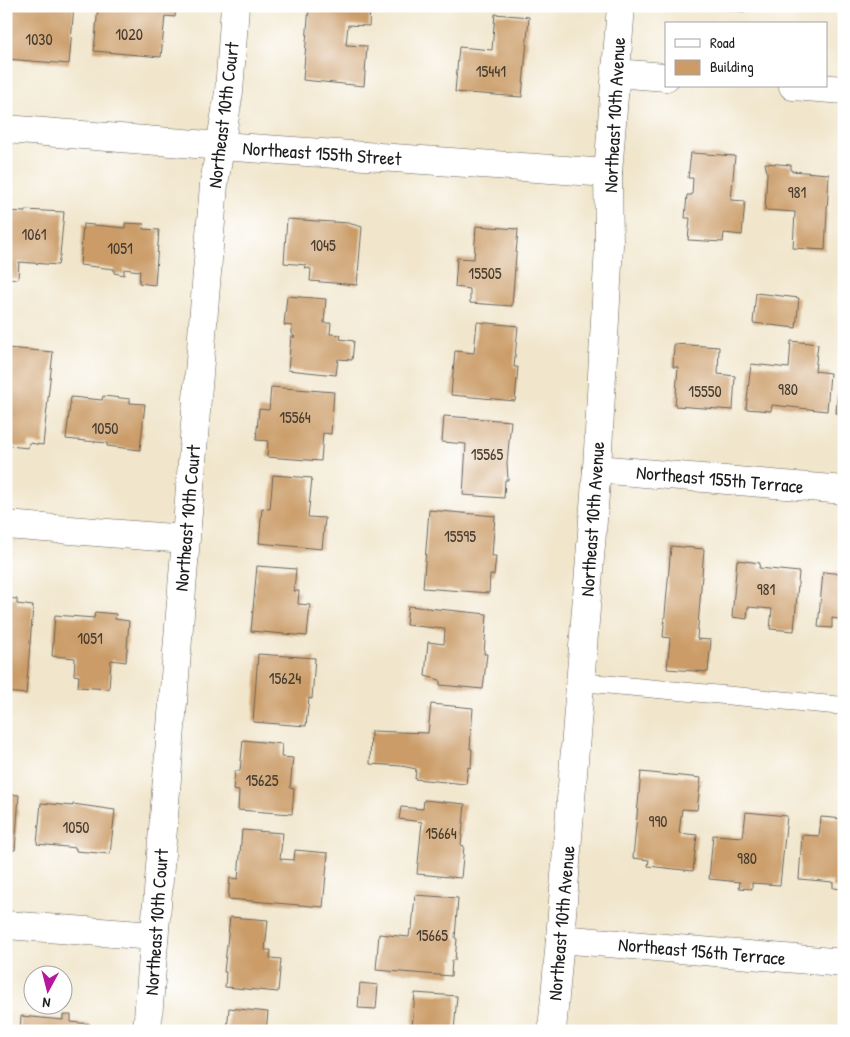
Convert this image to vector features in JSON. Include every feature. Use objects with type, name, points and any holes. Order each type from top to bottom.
[{"type":"street","name":"Northeast 10th Court","points":[[147,1031],[214,184],[229,92],[235,6]]},
{"type":"street","name":"Northeast 10th Avenue","points":[[552,1031],[597,469],[609,245],[608,173],[620,6]]},
{"type":"street","points":[[616,73],[665,77]]},
{"type":"street","points":[[818,88],[844,90]]},
{"type":"street","name":"Northeast 155th Street","points":[[6,129],[608,173]]},
{"type":"street","name":"Northeast 155th Terrace","points":[[597,469],[844,490]]},
{"type":"street","points":[[6,525],[186,539]]},
{"type":"street","points":[[6,925],[154,936]]},
{"type":"street","name":"Northeast 156th Terrace","points":[[560,939],[844,963]]},
{"type":"lane","points":[[580,682],[844,706]]},
{"type":"building","points":[[9,6],[74,6],[69,64],[6,59],[6,19],[8,19]]},
{"type":"building","points":[[98,6],[154,10],[154,6],[176,6],[175,17],[165,16],[161,57],[94,51]]},
{"type":"building","points":[[309,6],[370,6],[369,26],[348,25],[346,45],[367,46],[364,86],[303,80]]},
{"type":"building","points":[[708,6],[746,6],[745,12],[708,8]]},
{"type":"building","points":[[495,14],[529,17],[522,97],[455,92],[459,47],[492,50]]},
{"type":"building","points":[[691,153],[735,156],[731,200],[745,201],[742,235],[724,233],[723,242],[688,240],[690,218],[685,218],[687,195],[692,195],[693,178],[688,178]]},
{"type":"building","points":[[765,163],[791,165],[791,171],[829,174],[825,250],[793,248],[795,212],[765,210],[767,173]]},
{"type":"building","points":[[25,210],[64,212],[58,265],[19,262],[18,279],[6,278],[6,211],[25,212]]},
{"type":"building","points":[[287,219],[348,223],[362,227],[357,285],[310,281],[311,269],[305,268],[306,265],[284,263]]},
{"type":"building","points":[[125,223],[144,224],[143,229],[159,230],[155,285],[139,283],[140,271],[124,269],[124,275],[114,273],[114,269],[80,265],[83,224],[125,228]]},
{"type":"building","points":[[476,226],[518,229],[512,306],[470,303],[470,289],[455,287],[457,258],[474,259]]},
{"type":"building","points":[[756,293],[799,298],[796,328],[753,323]]},
{"type":"building","points":[[287,296],[326,299],[324,323],[331,323],[330,334],[341,335],[340,339],[354,341],[352,360],[338,359],[336,375],[288,370],[291,337],[295,337],[292,334],[292,326],[284,325]]},
{"type":"building","points":[[477,322],[518,326],[514,367],[518,367],[515,401],[451,395],[455,351],[474,353]]},
{"type":"building","points":[[791,341],[818,344],[815,371],[830,373],[827,411],[772,405],[771,411],[746,409],[751,364],[789,368]]},
{"type":"building","points":[[674,344],[719,347],[718,374],[735,376],[733,410],[675,406],[678,367],[673,367]]},
{"type":"building","points":[[7,348],[53,352],[43,445],[29,443],[28,448],[9,446],[9,443],[6,443]]},
{"type":"building","points":[[841,352],[844,352],[844,414],[836,413]]},
{"type":"building","points":[[271,387],[334,392],[331,434],[323,433],[321,461],[267,457],[268,441],[256,440],[259,409],[269,410]]},
{"type":"building","points":[[103,396],[130,399],[130,403],[145,404],[140,450],[107,446],[107,443],[66,439],[71,397],[102,400]]},
{"type":"building","points":[[444,416],[511,421],[507,463],[508,480],[505,480],[504,498],[463,495],[466,444],[442,442]]},
{"type":"building","points":[[273,475],[312,478],[308,517],[325,518],[322,549],[259,543],[262,508],[270,509]]},
{"type":"building","points":[[429,510],[495,516],[492,556],[496,556],[494,575],[490,575],[489,593],[423,588]]},
{"type":"building","points":[[671,546],[704,549],[697,639],[711,640],[708,672],[667,669],[670,638],[663,637]]},
{"type":"building","points":[[737,560],[760,563],[759,568],[799,572],[794,631],[770,629],[772,609],[748,607],[747,619],[732,617]]},
{"type":"building","points":[[257,566],[296,569],[294,591],[299,591],[298,604],[310,605],[307,636],[251,631]]},
{"type":"building","points":[[823,572],[844,574],[844,620],[832,618],[832,628],[818,627]]},
{"type":"building","points":[[6,598],[17,599],[17,604],[33,606],[26,694],[6,692]]},
{"type":"building","points":[[408,606],[487,614],[484,654],[487,654],[483,689],[440,685],[440,680],[425,676],[428,642],[444,644],[445,629],[406,625]]},
{"type":"building","points":[[95,612],[116,614],[115,619],[129,621],[126,662],[111,660],[109,689],[78,687],[79,676],[74,675],[75,658],[52,656],[55,615],[94,618]]},
{"type":"building","points":[[258,654],[315,658],[312,699],[309,698],[306,726],[253,722]]},
{"type":"building","points":[[431,704],[473,708],[470,749],[472,749],[471,768],[468,767],[466,784],[415,779],[416,769],[370,764],[371,731],[428,733]]},
{"type":"building","points":[[243,740],[282,744],[281,757],[293,758],[290,788],[294,789],[292,814],[238,810],[239,791],[233,790],[235,771],[240,771]]},
{"type":"building","points":[[641,772],[701,778],[697,810],[682,809],[679,833],[697,835],[693,871],[648,866],[649,860],[633,858]]},
{"type":"building","points":[[6,794],[19,795],[15,850],[6,850]]},
{"type":"building","points":[[424,800],[465,804],[461,845],[464,846],[461,878],[417,874],[422,822],[399,819],[401,807],[423,809]]},
{"type":"building","points":[[41,803],[73,806],[73,804],[115,810],[110,854],[76,851],[76,848],[37,844]]},
{"type":"building","points":[[746,812],[787,816],[780,885],[752,883],[752,889],[739,888],[740,882],[709,879],[713,835],[743,837]]},
{"type":"building","points":[[821,817],[844,819],[844,889],[833,888],[833,882],[799,879],[802,835],[819,836]]},
{"type":"building","points":[[242,830],[283,833],[280,859],[294,860],[295,850],[328,853],[323,907],[228,899],[230,878],[238,879]]},
{"type":"building","points":[[415,895],[458,898],[455,938],[457,939],[455,960],[452,960],[451,976],[376,970],[379,934],[409,937],[410,929],[412,929]]},
{"type":"building","points":[[230,917],[268,920],[265,950],[271,950],[270,958],[281,959],[278,992],[225,987],[226,972],[224,972]]},
{"type":"building","points":[[360,983],[378,985],[376,1009],[358,1008]]},
{"type":"building","points":[[415,993],[457,996],[454,1031],[408,1031],[408,1026],[412,1027]]},
{"type":"building","points":[[229,1008],[268,1012],[266,1031],[227,1031]]},
{"type":"building","points":[[63,1015],[71,1015],[71,1022],[90,1024],[90,1031],[20,1031],[21,1016],[63,1020]]}]
